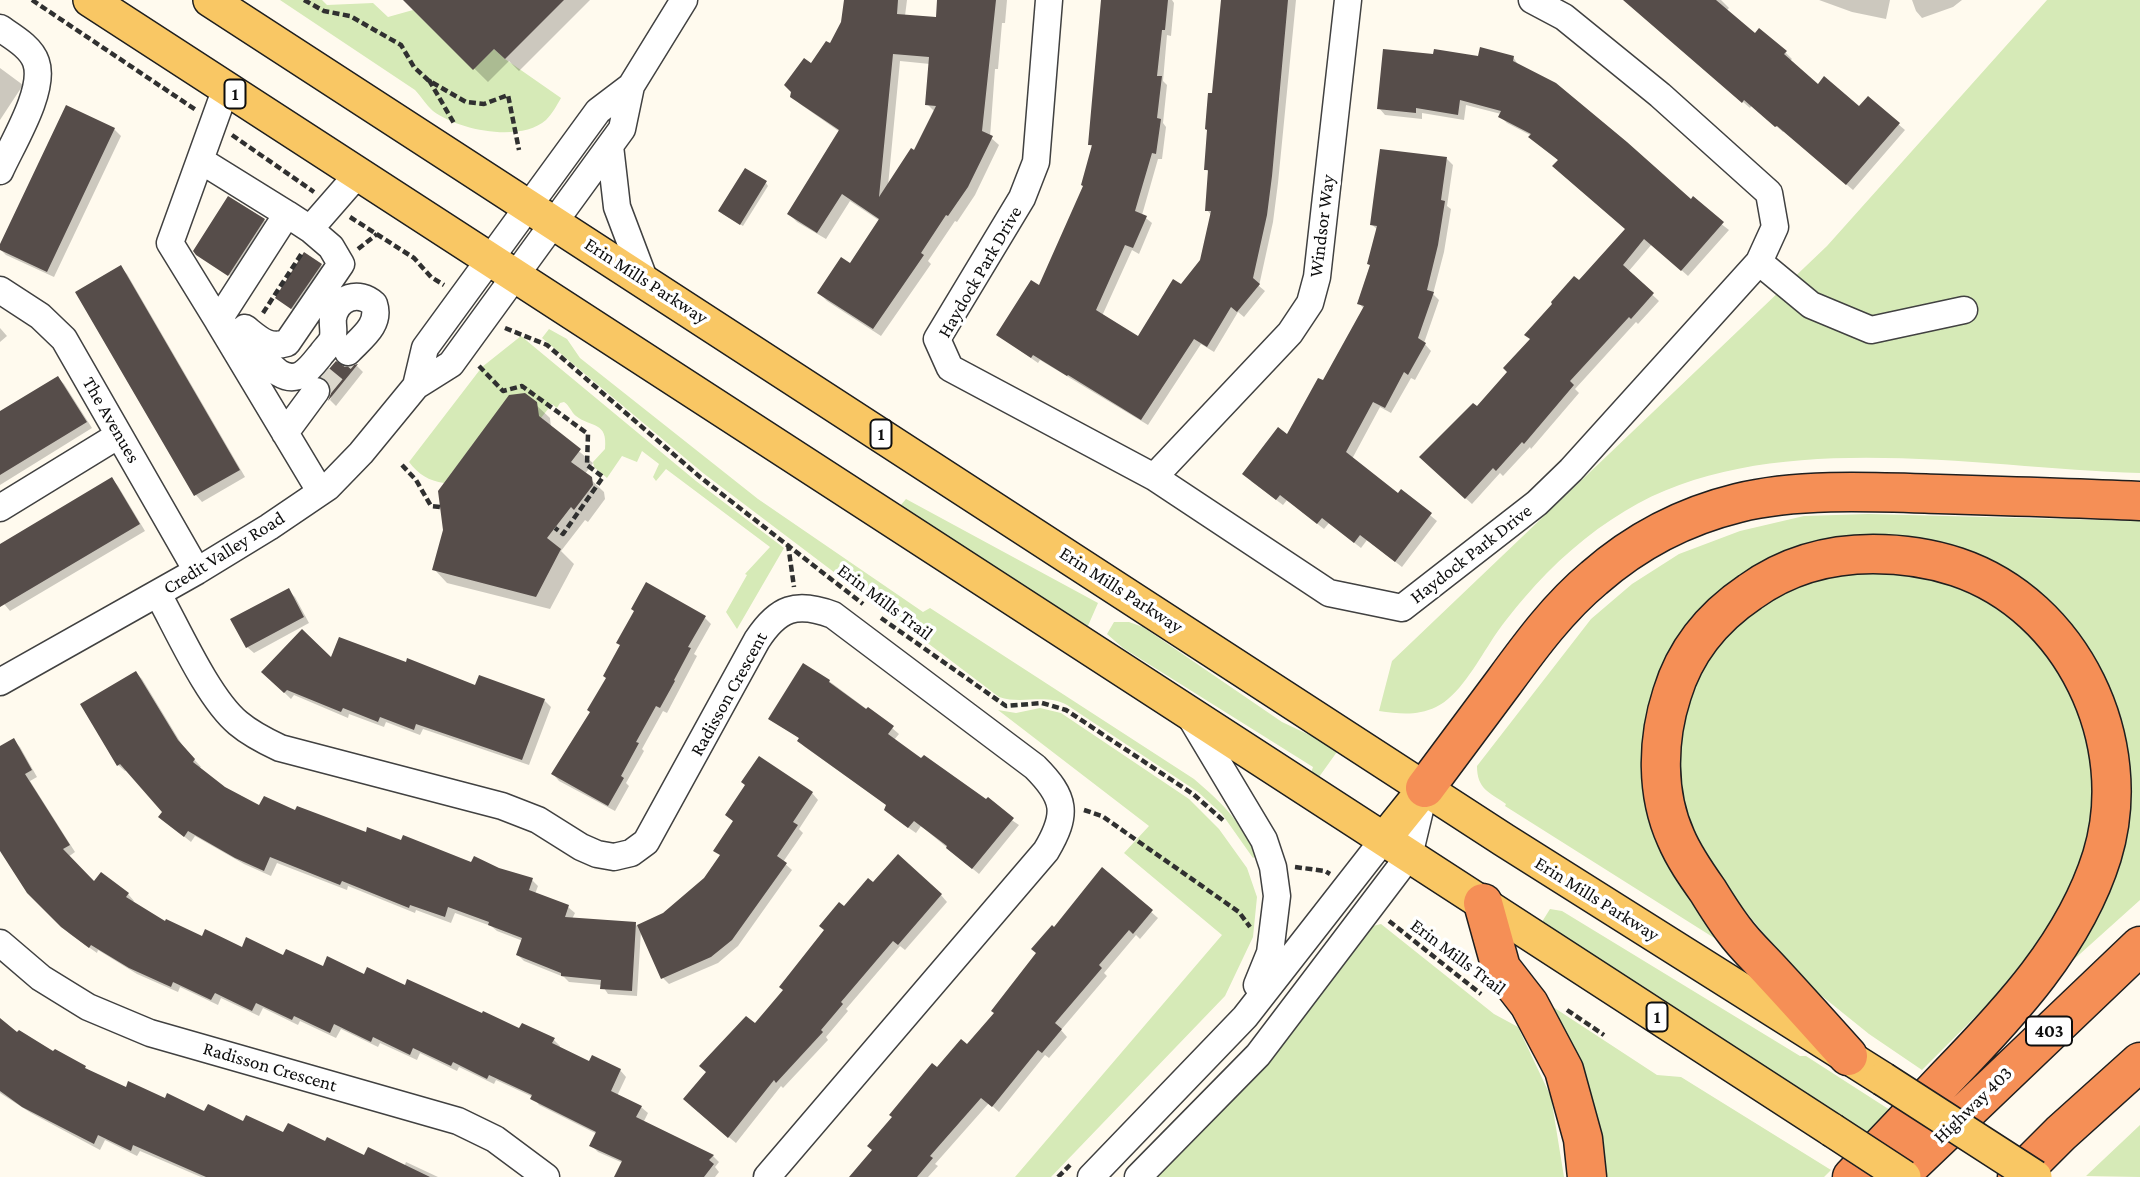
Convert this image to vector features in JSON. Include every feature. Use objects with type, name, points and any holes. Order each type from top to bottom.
[{"type":"highway","points":[[1425,788],[1535,640],[1592,578],[1621,555],[1655,534],[1691,519],[1739,503],[1789,496],[1863,491],[2140,501]]},
{"type":"highway","points":[[1848,1056],[1735,931],[1692,868],[1675,837],[1664,800],[1661,750],[1666,710],[1678,674],[1696,643],[1733,604],[1759,585],[1805,564],[1833,557],[1900,554],[1960,568],[1991,583],[2018,601],[2045,625],[2070,655],[2097,706],[2107,737],[2111,761],[2111,819],[2102,857],[2082,907],[2042,970],[1990,1033],[1852,1177]]},
{"type":"highway","points":[[1483,903],[1501,968],[1529,1004],[1564,1070],[1583,1139],[1587,1177]]},
{"type":"highway","name":"Highway 403","points":[[1898,1177],[2140,946]]},
{"type":"highway","points":[[2017,1177],[2140,1062]]},
{"type":"highway","points":[[2033,1177],[2061,1133]]},
{"type":"main road","name":"1","points":[[90,0],[1904,1177]]},
{"type":"main road","name":"Erin Mills Parkway","points":[[210,0],[1425,788],[1848,1056],[2033,1177]]},
{"type":"main road","points":[[1396,847],[1425,788]]},
{"type":"street","name":"Credit Valley Road","points":[[541,213],[610,146],[622,129],[631,86],[684,0]]},
{"type":"street","name":"Haydock Park Drive","points":[[1049,0],[1036,162],[1022,198],[937,339],[950,368],[1154,477],[1329,593],[1402,608],[1537,503],[1571,470],[1759,262],[1775,227],[1769,193],[1660,95],[1564,17],[1531,0]]},
{"type":"street","name":"Windsor Way","points":[[1154,477],[1290,333],[1310,303],[1317,276],[1348,0]]},
{"type":"street","points":[[0,28],[24,45],[36,60],[38,75],[36,91],[0,171]]},
{"type":"street","name":"Credit Valley Road","points":[[0,681],[158,594],[269,527],[320,491],[362,453],[416,386],[425,348],[502,267],[541,213],[598,111],[631,86]]},
{"type":"street","points":[[226,88],[170,243],[221,317],[320,491]]},
{"type":"street","points":[[610,146],[617,207],[645,281]]},
{"type":"street","points":[[200,160],[310,229],[331,247],[347,275],[352,296]]},
{"type":"street","points":[[310,229],[358,174]]},
{"type":"street","points":[[221,317],[287,214]]},
{"type":"street","points":[[1759,262],[1811,305],[1871,330],[1964,310]]},
{"type":"street","points":[[221,317],[265,344],[272,346],[287,343],[341,264]]},
{"type":"street","name":"The Avenues","points":[[0,290],[40,316],[64,340],[197,571]]},
{"type":"street","points":[[221,317],[279,373],[296,378],[310,369],[332,340],[333,317],[342,301],[352,296],[369,299],[374,304],[376,317],[368,331],[348,352]]},
{"type":"street","points":[[285,433],[316,391]]},
{"type":"street","points":[[0,508],[119,435]]},
{"type":"street","name":"Radisson Crescent","points":[[158,594],[219,703],[236,722],[258,738],[280,748],[502,806],[538,820],[597,854],[614,857],[631,853],[646,842],[762,632],[781,612],[797,608],[817,609],[833,615],[1035,767],[1052,784],[1060,803]]},
{"type":"street","points":[[1187,712],[1264,840],[1273,867],[1277,896],[1270,953],[1245,1017]]},
{"type":"street","points":[[767,1177],[1046,851],[1059,829],[1060,803]]},
{"type":"street","points":[[1084,1167],[1245,1017],[1396,847]]},
{"type":"street","points":[[1138,1177],[1258,1055],[1396,847]]},
{"type":"street","name":"Radisson Crescent","points":[[0,943],[41,978],[88,1007],[150,1033],[458,1121],[495,1139],[546,1177]]},
{"type":"path","points":[[304,0],[324,11],[351,16],[401,45],[414,67],[428,80],[466,102],[493,102],[508,95],[519,150]]},
{"type":"path","points":[[428,80],[455,125]]},
{"type":"path","points":[[431,277],[442,284]]},
{"type":"path","name":"Erin Mills Trail","points":[[503,328],[547,345],[701,477],[869,610]]},
{"type":"path","points":[[479,366],[503,391],[522,386],[588,434],[587,465],[603,477],[563,534],[555,528]]},
{"type":"path","points":[[402,465],[416,480],[431,506],[440,507]]},
{"type":"path","name":"Erin Mills Trail","points":[[879,617],[1006,706],[1042,704],[1066,710],[1193,794],[1227,824]]},
{"type":"path","points":[[1060,803],[1102,816],[1239,912],[1257,935]]},
{"type":"path","points":[[1293,867],[1328,873]]},
{"type":"path","name":"Erin Mills Trail","points":[[1385,916],[1395,927],[1485,997]]},
{"type":"path","points":[[1058,1177],[1084,1167]]},
{"type":"green space","points":[[280,0],[322,0],[327,5],[373,3],[388,17],[413,10],[473,69],[494,49],[561,98],[546,120],[521,131],[489,131],[458,124],[433,111],[415,90]]},
{"type":"green space","points":[[2047,0],[2140,0],[2140,473],[1877,458],[1809,460],[1743,468],[1682,484],[1625,511],[1584,539],[1559,561],[1516,608],[1466,679],[1444,702],[1429,710],[1415,713],[1379,711],[1392,661],[1827,246]]},
{"type":"green space","points":[[549,329],[567,339],[580,358],[758,499],[923,612],[930,608],[1194,779],[1230,813],[1256,856],[1253,858],[1222,814],[1198,792],[1067,705],[1042,699],[1017,700],[999,697],[703,473],[542,338]]},
{"type":"green space","points":[[521,336],[696,481],[784,548],[737,629],[726,612],[747,575],[745,574],[770,547],[666,469],[656,481],[653,477],[659,464],[642,451],[637,462],[622,456],[607,478],[594,467],[593,462],[605,449],[604,434],[597,426],[576,416],[564,402],[557,408],[552,404],[541,418],[492,419],[444,483],[424,476],[409,462],[482,367]]},
{"type":"green space","points":[[906,499],[1098,603],[1087,628],[900,506]]},
{"type":"green space","points":[[1868,514],[2140,521],[2140,900],[2051,980],[2120,752],[1999,575],[1766,568],[1648,753],[1719,941],[1505,806],[1506,804],[1485,789],[1479,780],[1477,766],[1591,619],[1632,584],[1679,554],[1740,531],[1804,516]]},
{"type":"green space","points":[[1853,570],[1906,570],[1951,581],[1990,601],[2031,633],[2057,666],[2092,740],[2096,817],[2073,888],[2045,934],[1991,1001],[1922,1070],[1869,1034],[1802,980],[1709,867],[1687,825],[1676,783],[1676,743],[1702,658],[1738,619],[1807,579]]},
{"type":"green space","points":[[1114,622],[1129,622],[1143,627],[1282,722],[1339,749],[1319,777],[1311,773],[1313,767],[1123,648],[1107,634]]},
{"type":"green space","points":[[1040,708],[1061,713],[1189,799],[1219,829],[1247,868],[1257,897],[1253,937],[1225,996],[1051,1177],[1015,1177],[1222,935],[1124,853],[1149,826],[998,710],[1016,713]]},
{"type":"green space","points":[[1550,909],[1562,911],[1800,1056],[1806,1056],[1890,1110],[1867,1132],[1540,925]]},
{"type":"green space","points":[[1381,924],[1494,1014],[1518,1027],[1551,1097],[1564,1177],[1155,1177],[1274,1057],[1373,926]]},
{"type":"green space","points":[[1550,1005],[1657,1075],[1681,1077],[1831,1170],[1824,1177],[1603,1177]]},
{"type":"green space","points":[[2140,1125],[2140,1177],[2086,1176]]},
{"type":"building","points":[[403,0],[564,0],[505,59],[494,49],[473,70]]},
{"type":"building","points":[[844,0],[898,0],[897,14],[936,17],[937,0],[996,0],[982,131],[993,136],[968,187],[948,216],[946,215],[921,253],[924,255],[873,329],[817,293],[841,257],[850,263],[879,219],[842,194],[817,233],[787,214],[839,130],[790,97],[791,92],[784,85],[804,58],[811,63],[826,41],[830,43],[841,22]],"holes":[[[893,54],[929,57],[925,105],[936,106],[914,150],[911,148],[879,197]]]},
{"type":"building","points":[[1101,0],[1168,0],[1157,76],[1162,76],[1157,118],[1161,119],[1156,154],[1152,153],[1135,211],[1147,216],[1133,248],[1125,245],[1096,310],[1138,336],[1173,279],[1181,284],[1200,260],[1211,211],[1205,211],[1208,170],[1204,170],[1205,129],[1208,93],[1212,93],[1221,0],[1288,0],[1272,176],[1267,215],[1253,278],[1260,284],[1237,312],[1231,307],[1207,347],[1194,339],[1141,420],[1033,355],[1031,358],[996,335],[1031,280],[1039,285],[1083,186],[1081,185],[1092,145],[1088,145]]},
{"type":"building","points":[[1623,0],[1716,0],[1755,33],[1759,28],[1787,51],[1784,54],[1818,84],[1824,76],[1859,106],[1868,96],[1900,123],[1846,185],[1777,126],[1744,100],[1742,103]]},
{"type":"building","points":[[1480,47],[1514,56],[1513,61],[1556,83],[1691,199],[1693,196],[1724,222],[1681,271],[1644,239],[1623,265],[1654,293],[1570,381],[1574,385],[1524,444],[1522,442],[1496,471],[1493,468],[1465,499],[1419,457],[1473,403],[1477,406],[1507,372],[1503,368],[1530,339],[1524,335],[1551,302],[1574,276],[1579,280],[1625,229],[1552,166],[1558,160],[1528,137],[1531,134],[1498,117],[1501,111],[1460,100],[1458,115],[1416,108],[1416,113],[1377,109],[1383,49],[1433,54],[1434,49],[1478,56]]},
{"type":"building","points":[[66,105],[115,128],[47,272],[0,250],[0,244]]},
{"type":"building","points":[[1380,149],[1447,157],[1441,200],[1445,201],[1427,290],[1434,292],[1418,338],[1426,343],[1408,375],[1404,372],[1385,408],[1373,402],[1346,452],[1398,493],[1401,489],[1432,513],[1395,562],[1360,535],[1354,543],[1322,518],[1317,524],[1280,495],[1276,500],[1242,474],[1278,427],[1287,434],[1318,378],[1323,380],[1364,306],[1357,304],[1370,265],[1367,264],[1377,226],[1370,225]]},
{"type":"building","points":[[745,168],[767,181],[740,225],[718,211]]},
{"type":"building","points":[[228,196],[265,219],[228,276],[193,251]]},
{"type":"building","points":[[304,252],[322,264],[291,309],[275,298]]},
{"type":"building","points":[[121,265],[240,470],[194,496],[75,292]]},
{"type":"building","points":[[336,361],[345,367],[358,364],[328,401],[331,385],[322,377]]},
{"type":"building","points":[[58,376],[87,422],[0,475],[0,411]]},
{"type":"building","points":[[525,393],[537,402],[539,416],[581,449],[571,462],[592,477],[593,485],[574,510],[571,507],[547,538],[561,549],[536,597],[432,570],[443,530],[438,491],[509,395]]},
{"type":"building","points":[[112,477],[140,524],[0,607],[0,544]]},
{"type":"building","points":[[646,582],[706,616],[688,647],[691,648],[660,708],[656,706],[636,742],[639,743],[621,776],[624,778],[608,806],[551,774],[590,712],[587,710],[606,678],[603,676],[620,645],[616,643]]},
{"type":"building","points":[[289,588],[304,617],[246,648],[230,619]]},
{"type":"building","points":[[302,629],[331,657],[339,637],[406,662],[407,658],[475,685],[479,675],[545,699],[522,760],[416,724],[414,730],[380,717],[378,722],[343,708],[341,712],[287,690],[284,693],[261,672]]},
{"type":"building","points":[[803,663],[894,726],[888,734],[921,758],[924,755],[986,799],[988,797],[1014,818],[972,869],[914,821],[908,828],[884,810],[886,805],[797,741],[799,738],[768,719]]},
{"type":"building","points":[[136,671],[178,740],[195,759],[193,762],[225,787],[259,805],[264,796],[295,810],[297,806],[366,832],[367,827],[401,840],[403,835],[471,862],[474,856],[499,868],[533,878],[529,890],[569,905],[565,917],[636,922],[632,991],[600,989],[601,980],[561,976],[561,973],[516,955],[522,938],[448,907],[445,917],[410,905],[409,908],[342,881],[340,885],[270,857],[264,871],[188,831],[184,837],[158,817],[162,812],[120,764],[117,766],[80,704]]},
{"type":"building","points":[[14,738],[32,770],[25,774],[70,845],[63,849],[94,881],[101,872],[129,893],[126,897],[165,921],[166,919],[202,936],[205,929],[242,947],[246,937],[283,955],[286,949],[323,966],[327,956],[364,974],[367,967],[405,985],[407,979],[519,1028],[522,1023],[555,1038],[552,1043],[589,1061],[592,1055],[621,1069],[611,1091],[642,1106],[636,1117],[714,1155],[709,1160],[714,1164],[704,1177],[614,1177],[622,1161],[589,1146],[596,1132],[530,1099],[532,1095],[489,1075],[487,1079],[453,1062],[451,1066],[413,1048],[410,1055],[373,1037],[371,1042],[334,1024],[330,1033],[294,1016],[292,1020],[256,1003],[252,1011],[215,993],[211,1000],[173,982],[171,987],[129,968],[91,945],[89,948],[61,927],[27,893],[0,851],[0,746]]},
{"type":"building","points":[[759,756],[813,792],[793,822],[798,825],[777,856],[787,863],[732,940],[711,957],[661,979],[637,925],[663,913],[704,878],[720,855],[713,851],[733,821],[725,815],[745,785],[741,782]]},
{"type":"building","points":[[898,854],[942,894],[898,945],[893,941],[841,1002],[843,1004],[821,1030],[823,1032],[776,1083],[774,1080],[728,1138],[683,1099],[706,1072],[699,1066],[746,1016],[755,1023],[783,990],[779,987],[824,930],[819,926],[839,902],[844,906],[868,878],[873,882]]},
{"type":"building","points":[[1102,867],[1153,910],[1133,934],[1129,930],[1099,965],[1102,968],[1055,1023],[1062,1029],[1042,1053],[1038,1050],[992,1107],[981,1098],[930,1156],[933,1158],[917,1177],[849,1177],[872,1150],[867,1146],[892,1117],[889,1115],[932,1063],[937,1067],[961,1039],[967,1044],[994,1013],[991,1011],[1036,953],[1031,949],[1052,925],[1054,927]]},
{"type":"building","points":[[0,1018],[17,1032],[19,1030],[53,1051],[55,1049],[86,1066],[85,1068],[126,1087],[128,1081],[165,1098],[167,1093],[204,1111],[208,1104],[243,1121],[246,1115],[283,1132],[288,1123],[325,1141],[327,1137],[364,1155],[368,1147],[430,1177],[206,1177],[133,1145],[131,1151],[98,1135],[94,1144],[22,1107],[0,1091]]},
{"type":"tunnel","points":[[316,391],[348,352]]}]
